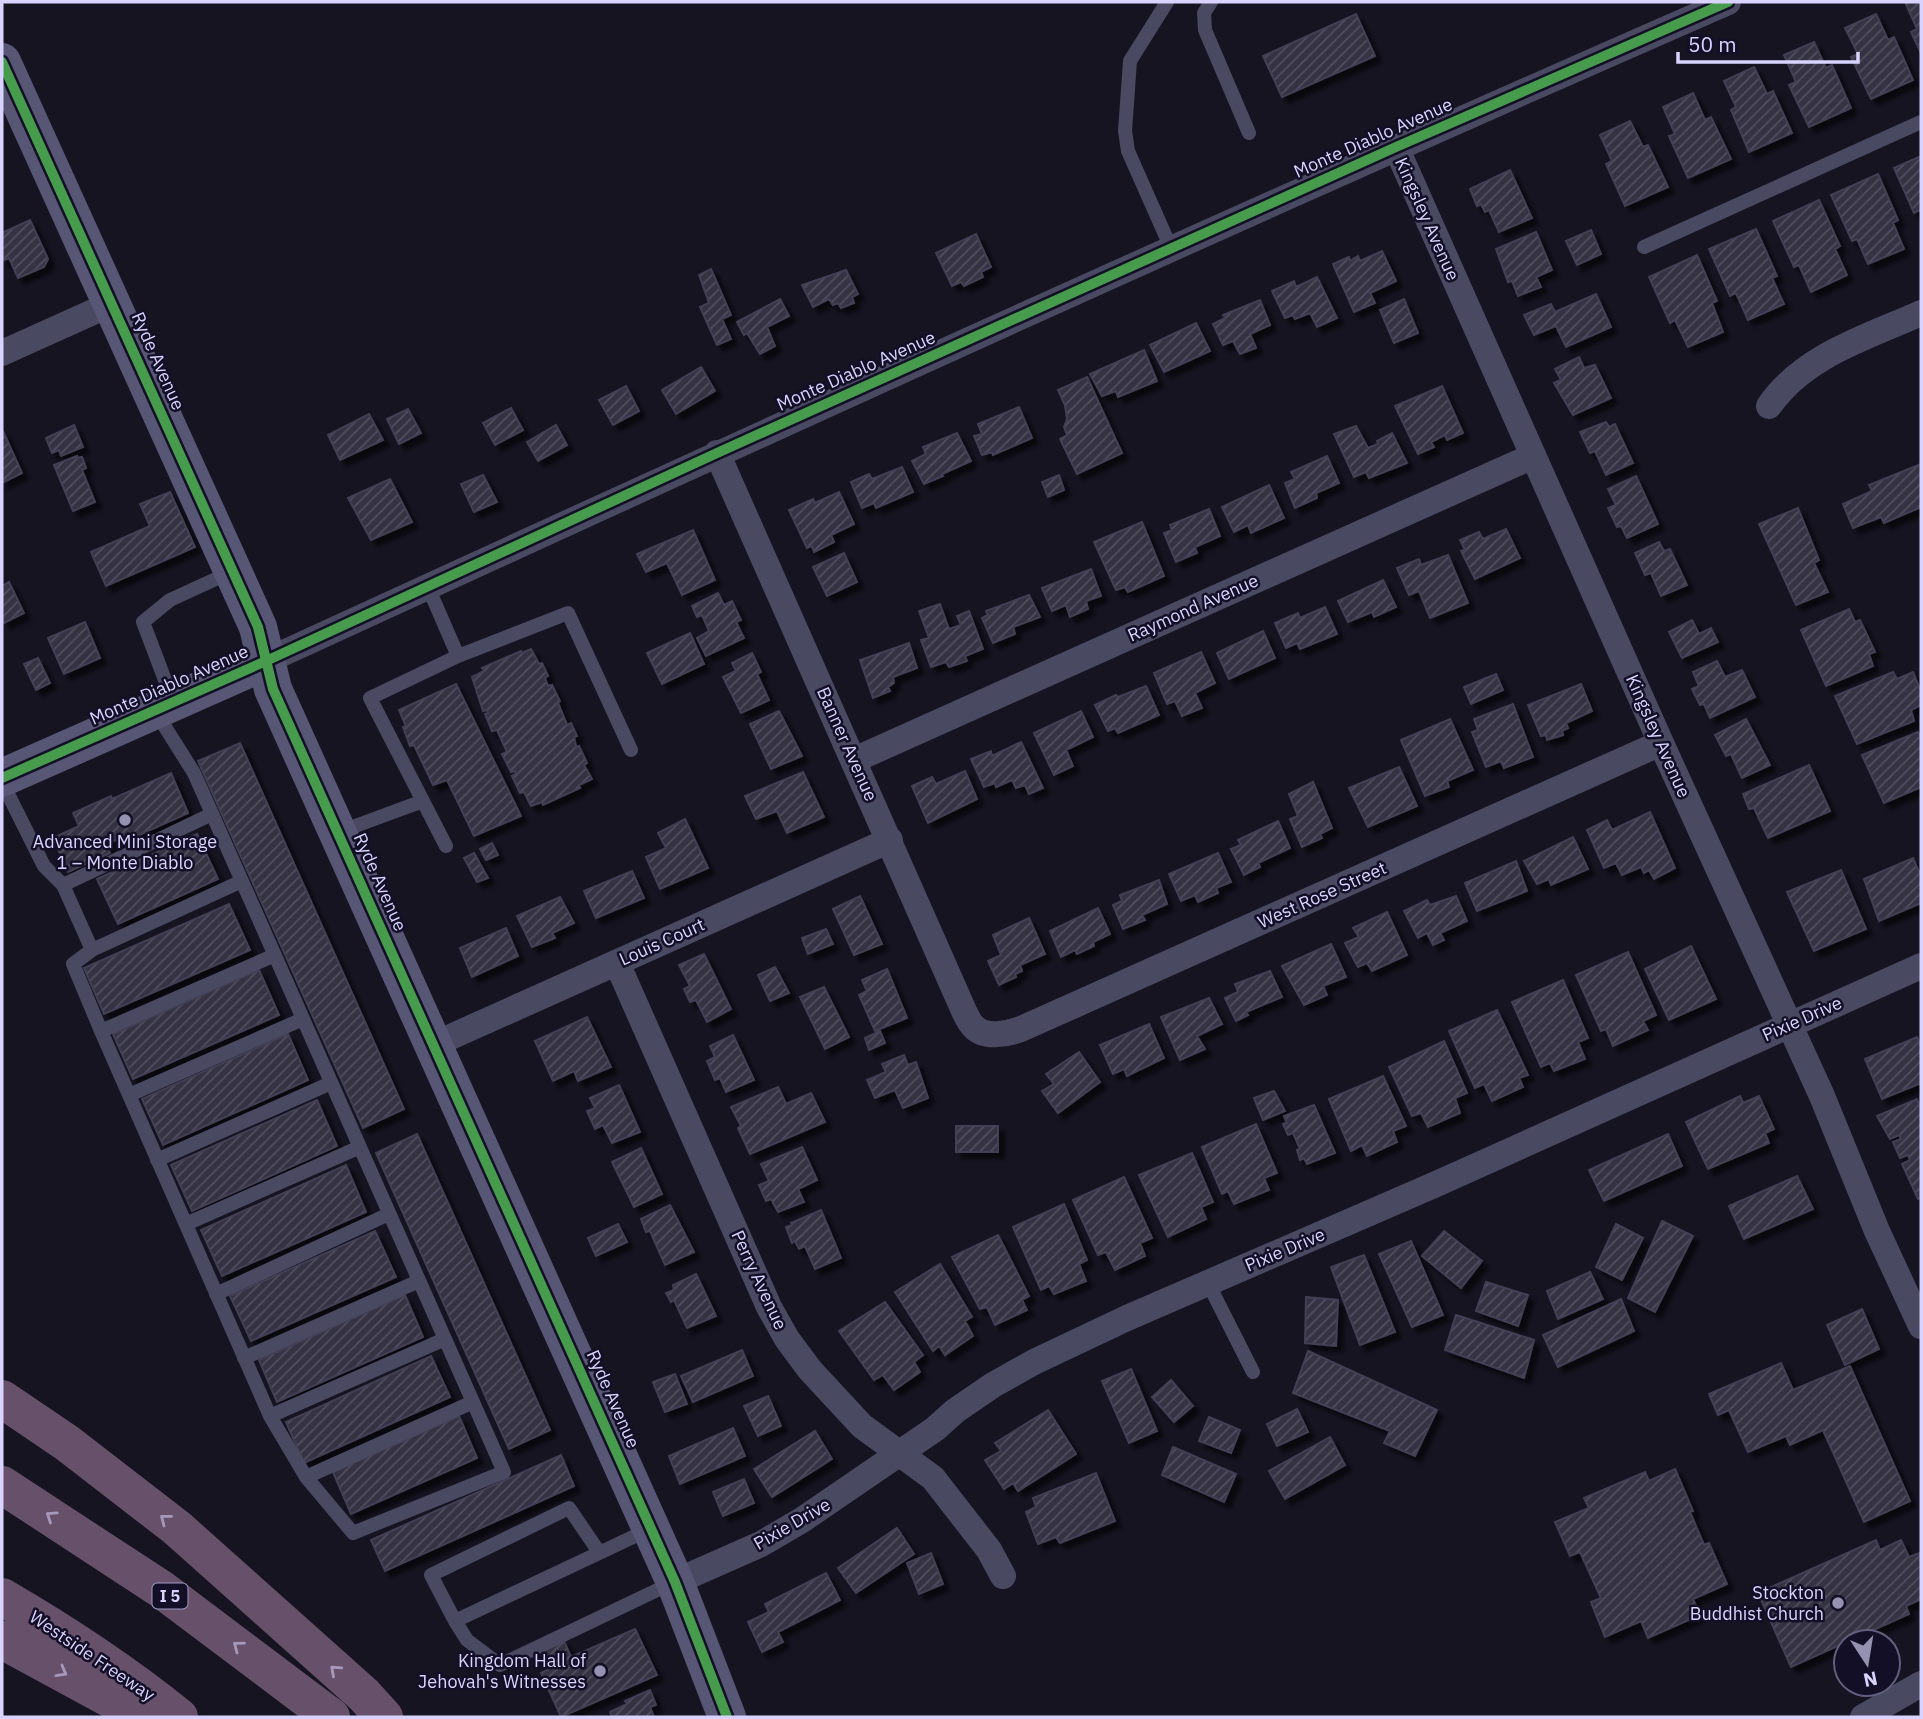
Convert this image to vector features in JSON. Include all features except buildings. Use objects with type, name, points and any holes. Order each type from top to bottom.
[{"type":"highway","points":[[2,1399],[67,1443],[177,1528],[364,1695],[384,1717]]},
{"type":"highway","name":"I 5","points":[[2,1485],[161,1589],[331,1717]]},
{"type":"highway","name":"Westside Freeway","points":[[2,1597],[67,1635],[179,1717]]},
{"type":"highway","points":[[2,1640],[144,1717]]},
{"type":"street","name":"Monte Diablo Avenue","points":[[2,780],[267,662],[717,453],[1171,248],[1728,2]]},
{"type":"street","name":"Ryde Avenue","points":[[2,62],[258,628],[273,689],[652,1529],[727,1717]]},
{"type":"street","name":"Kingsley Avenue","points":[[1396,147],[1661,743],[1822,1096],[1877,1231],[1921,1326]]},
{"type":"street","points":[[2,353],[113,303]]},
{"type":"street","points":[[1769,406],[1790,382],[1819,359],[1921,313]]},
{"type":"street","name":"Banner Avenue","points":[[717,453],[964,1011],[973,1027],[980,1031]]},
{"type":"street","name":"Raymond Avenue","points":[[854,760],[1533,456]]},
{"type":"street","name":"West Rose Street","points":[[980,1031],[1004,1036],[1021,1029],[1661,743]]},
{"type":"street","name":"Louis Court","points":[[435,1044],[890,840]]},
{"type":"street","name":"Perry Avenue","points":[[617,963],[769,1307],[787,1339],[810,1370],[862,1426],[933,1478],[989,1550],[1003,1576]]},
{"type":"street","name":"Pixie Drive","points":[[675,1582],[772,1538],[836,1499],[860,1479],[935,1429],[956,1410],[1034,1362],[1921,965]]},
{"type":"street","points":[[1863,1717],[1921,1684]]},
{"type":"lane","points":[[1167,2],[1130,61],[1125,131],[1128,151],[1171,248]]},
{"type":"lane","points":[[1211,2],[1204,13],[1205,30],[1250,133]]},
{"type":"lane","points":[[1644,247],[1921,122]]},
{"type":"lane","points":[[233,571],[170,600],[143,622],[164,706],[242,881],[331,1083],[360,1147],[389,1214],[504,1472],[353,1533],[306,1477],[270,1416],[73,964],[92,950],[242,881]]},
{"type":"lane","points":[[428,587],[458,656]]},
{"type":"lane","points":[[446,846],[370,698],[458,656],[568,613],[631,750]]},
{"type":"lane","points":[[2,780],[44,866],[63,885],[92,950]]},
{"type":"lane","points":[[339,833],[423,801]]},
{"type":"lane","points":[[63,885],[212,814]]},
{"type":"lane","points":[[101,1031],[275,956]]},
{"type":"lane","points":[[129,1095],[303,1019]]},
{"type":"lane","points":[[157,1160],[331,1083]]},
{"type":"lane","points":[[186,1224],[360,1147]]},
{"type":"lane","points":[[216,1294],[389,1214]]},
{"type":"lane","points":[[244,1358],[419,1281]]},
{"type":"lane","points":[[1208,1283],[1253,1372]]},
{"type":"lane","points":[[270,1416],[445,1339]]},
{"type":"lane","points":[[306,1477],[473,1402]]},
{"type":"lane","points":[[599,1552],[569,1508],[431,1575],[467,1640],[500,1665],[675,1582]]},
{"type":"lane","points":[[455,1622],[652,1529]]},
{"type":"cycle path","points":[[2,778],[266,661],[717,453],[1396,147],[1728,2]]},
{"type":"cycle path","points":[[2,62],[258,627],[273,689],[675,1582],[727,1717]]},
{"type":"place","name":"Advanced Mini Storage 1 – Monte Diablo","points":[[125,820]]},
{"type":"place","name":"Stockton Buddhist Church","points":[[1838,1603]]},
{"type":"place","name":"Kingdom Hall of Jehovah's Witnesses","points":[[600,1671]]}]
